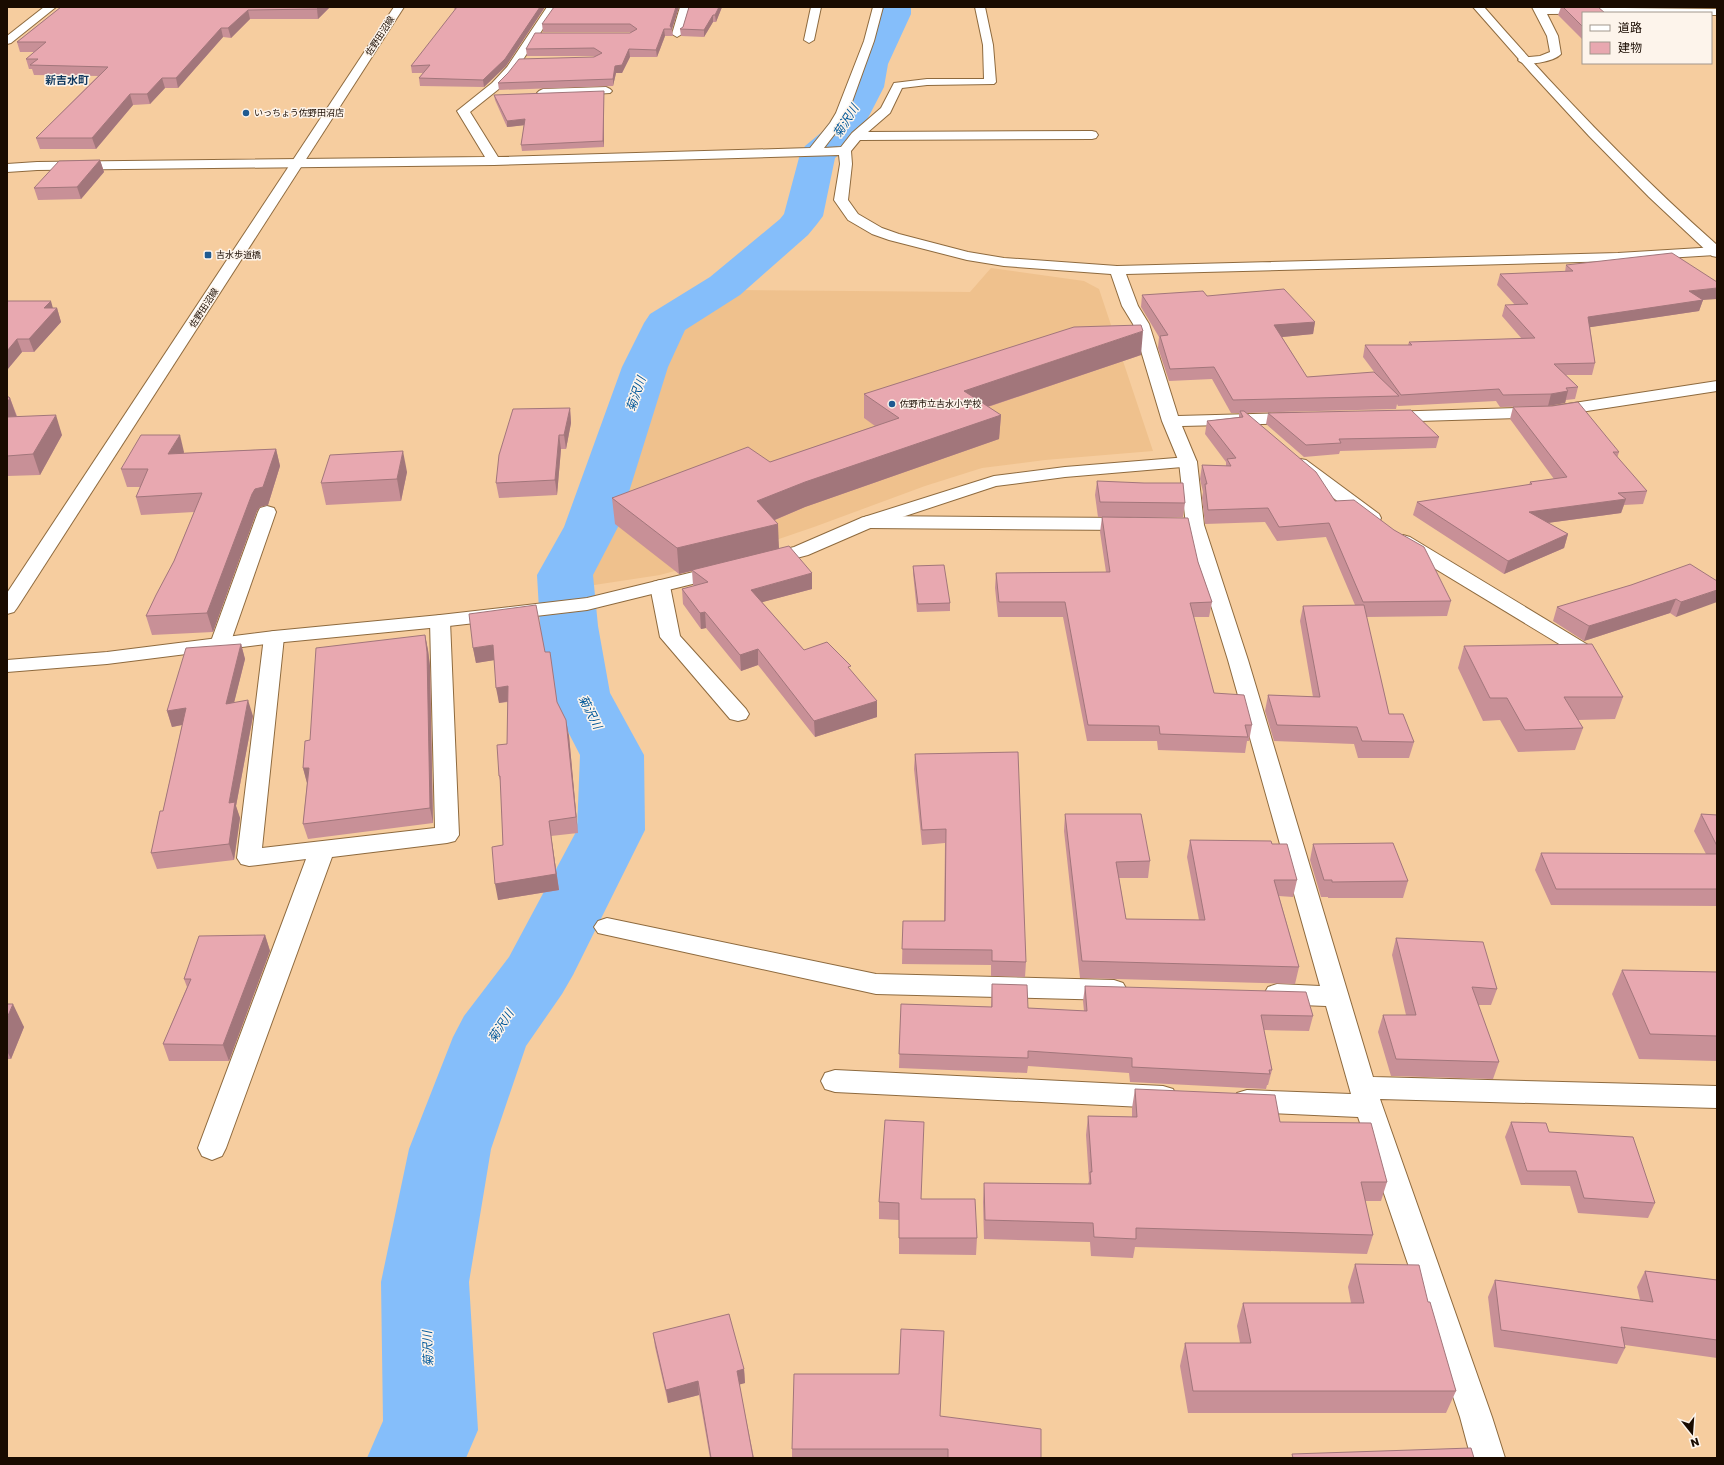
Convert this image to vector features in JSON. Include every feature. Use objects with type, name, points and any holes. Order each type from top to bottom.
[{"type":"street","points":[[10,37],[51,7]]},
{"type":"street","name":"佐野田沼線","points":[[7,608],[399,7]]},
{"type":"street","points":[[494,161],[463,111],[484,96],[521,62],[520,54],[552,7]]},
{"type":"street","points":[[677,34],[685,7]]},
{"type":"street","points":[[809,40],[816,7]]},
{"type":"street","points":[[814,152],[836,124],[842,113],[870,41],[878,7]]},
{"type":"street","points":[[980,7],[988,45],[990,82],[927,82],[898,85],[886,110],[856,136],[844,151],[846,164],[842,200],[853,217],[877,231],[967,256],[1004,262],[1117,270],[1618,257],[1716,252]]},
{"type":"street","points":[[1478,7],[1547,86],[1647,187],[1716,252]]},
{"type":"street","points":[[1524,60],[1542,59],[1555,54],[1556,47],[1552,34],[1538,9]]},
{"type":"street","points":[[1538,9],[1717,12]]},
{"type":"street","points":[[532,36],[547,36]]},
{"type":"street","points":[[530,94],[606,91]]},
{"type":"street","points":[[484,96],[499,95]]},
{"type":"street","points":[[856,136],[1092,135]]},
{"type":"street","points":[[7,168],[37,166],[299,162],[494,161],[844,151]]},
{"type":"street","points":[[1117,270],[1130,306],[1141,324],[1171,421],[1188,462],[1188,525],[1238,660],[1365,1097],[1476,1417],[1488,1458]]},
{"type":"street","points":[[1370,417],[1548,412],[1717,386]]},
{"type":"street","points":[[1171,421],[1246,418],[1308,418]]},
{"type":"street","points":[[1246,418],[1264,434]]},
{"type":"street","points":[[1288,454],[1399,539],[1586,652]]},
{"type":"street","points":[[7,666],[107,658],[274,637],[440,621],[587,604],[801,551],[868,522],[994,481],[1065,472],[1188,462]]},
{"type":"street","points":[[220,644],[267,512]]},
{"type":"street","points":[[868,522],[1148,524]]},
{"type":"street","points":[[660,586],[670,637],[738,714]]},
{"type":"street","points":[[274,637],[249,858],[447,835],[440,621]]},
{"type":"street","points":[[212,1148],[322,850]]},
{"type":"street","points":[[607,927],[876,984],[1137,991]]},
{"type":"street","points":[[1256,994],[1335,996]]},
{"type":"street","points":[[835,1081],[1185,1098]]},
{"type":"street","points":[[1225,1100],[1365,1097],[1717,1097]]},
{"type":"shaded area","name":"佐野市立吉水小学校","points":[[991,268],[1084,281],[1099,289],[1153,451],[1045,460],[982,468],[925,486],[814,527],[726,557],[660,575],[581,587],[663,356],[687,324],[736,290],[970,292]]},
{"type":"building","points":[[61,7],[319,7],[317,9],[248,10],[228,28],[221,28],[176,78],[162,78],[147,94],[130,94],[92,138],[36,138],[108,67],[30,65],[38,59],[26,59],[46,42],[17,42]]},
{"type":"building","points":[[457,7],[540,7],[505,59],[483,80],[419,78],[430,65],[411,66]]},
{"type":"building","points":[[554,7],[676,7],[670,26],[672,29],[664,29],[656,50],[629,49],[622,65],[615,66],[613,79],[498,83],[519,59],[594,57],[602,53],[594,48],[526,49],[535,33],[630,33],[637,29],[630,24],[542,24]]},
{"type":"building","points":[[689,7],[719,7],[704,30],[680,29],[683,27]]},
{"type":"building","points":[[1563,7],[1598,7],[1604,12],[1582,12],[1582,26]]},
{"type":"building","points":[[604,91],[603,141],[521,145],[525,119],[507,121],[494,95]]},
{"type":"building","points":[[100,160],[77,187],[34,188],[59,161]]},
{"type":"building","points":[[1672,253],[1717,282],[1717,288],[1689,291],[1703,300],[1588,317],[1595,363],[1554,364],[1578,387],[1566,388],[1568,391],[1551,394],[1503,395],[1499,389],[1401,395],[1365,345],[1412,345],[1409,342],[1535,338],[1505,305],[1528,304],[1500,274],[1573,271],[1566,265]]},
{"type":"building","points":[[1284,289],[1315,322],[1274,325],[1307,377],[1374,372],[1399,396],[1233,400],[1214,367],[1170,369],[1160,336],[1168,335],[1142,295],[1203,291],[1207,296]]},
{"type":"building","points":[[7,301],[51,301],[44,308],[57,308],[29,339],[17,339],[7,351]]},
{"type":"building","points":[[1141,325],[1143,331],[964,391],[1001,415],[805,482],[757,501],[778,524],[677,548],[612,498],[748,447],[770,462],[899,418],[864,394],[1074,327]]},
{"type":"building","points":[[7,396],[10,398],[7,403]]},
{"type":"building","points":[[1578,402],[1619,452],[1613,452],[1647,491],[1618,493],[1626,499],[1529,512],[1568,534],[1508,561],[1417,502],[1567,477],[1513,407],[1552,406]]},
{"type":"building","points":[[570,408],[564,435],[559,435],[555,480],[496,483],[499,455],[513,409]]},
{"type":"building","points":[[1411,410],[1439,437],[1339,439],[1341,443],[1306,445],[1268,413]]},
{"type":"building","points":[[1240,411],[1244,411],[1316,472],[1335,501],[1354,500],[1394,530],[1424,547],[1451,601],[1363,602],[1329,523],[1279,527],[1268,508],[1208,510],[1205,484],[1207,484],[1202,465],[1231,466],[1227,459],[1236,458],[1207,421],[1243,417]]},
{"type":"building","points":[[56,415],[33,454],[7,456],[7,417]]},
{"type":"building","points":[[141,435],[180,435],[168,454],[276,449],[263,487],[255,489],[252,494],[207,613],[146,616],[174,561],[202,493],[136,497],[148,469],[121,469]]},
{"type":"building","points":[[403,451],[397,479],[321,483],[330,455]]},
{"type":"building","points":[[1097,481],[1183,483],[1185,503],[1100,502]]},
{"type":"building","points":[[1102,517],[1188,518],[1198,562],[1212,602],[1190,603],[1214,693],[1244,695],[1252,725],[1245,725],[1248,737],[1160,734],[1159,726],[1088,725],[1065,602],[999,602],[996,573],[1110,572]]},
{"type":"building","points":[[789,546],[812,573],[751,590],[804,650],[827,642],[851,666],[848,667],[877,701],[814,721],[758,649],[740,655],[705,612],[700,613],[682,589],[708,582],[692,570]]},
{"type":"building","points":[[1690,564],[1717,581],[1717,590],[1681,602],[1676,599],[1589,626],[1557,607],[1631,585]]},
{"type":"building","points":[[944,565],[950,603],[918,604],[913,566]]},
{"type":"building","points":[[536,605],[545,652],[550,652],[557,702],[566,720],[576,817],[549,821],[556,874],[495,884],[492,847],[503,845],[497,745],[507,744],[508,686],[496,688],[493,645],[473,648],[469,614]]},
{"type":"building","points":[[1364,605],[1389,714],[1403,714],[1414,742],[1362,741],[1357,727],[1277,725],[1268,695],[1320,697],[1303,606]]},
{"type":"building","points":[[425,635],[427,652],[430,808],[303,824],[309,768],[303,768],[305,741],[310,740],[316,648]]},
{"type":"building","points":[[241,644],[226,704],[248,700],[229,803],[235,802],[229,844],[151,853],[160,811],[163,811],[186,708],[167,711],[186,648]]},
{"type":"building","points":[[1592,644],[1623,697],[1564,697],[1583,728],[1525,730],[1507,698],[1490,698],[1464,646]]},
{"type":"building","points":[[1018,752],[1026,962],[992,961],[992,950],[902,949],[903,921],[945,921],[946,829],[922,830],[915,754]]},
{"type":"building","points":[[1065,814],[1141,814],[1150,861],[1116,862],[1126,919],[1205,920],[1190,840],[1271,841],[1272,844],[1287,844],[1297,880],[1274,880],[1299,967],[1082,961]]},
{"type":"building","points":[[1701,814],[1717,815],[1717,846]]},
{"type":"building","points":[[1393,843],[1408,881],[1332,882],[1332,880],[1324,880],[1313,844]]},
{"type":"building","points":[[1541,853],[1717,854],[1717,889],[1556,889]]},
{"type":"building","points":[[265,935],[223,1045],[163,1044],[191,979],[184,979],[199,936]]},
{"type":"building","points":[[1396,938],[1483,942],[1497,989],[1472,987],[1499,1062],[1396,1059],[1383,1015],[1416,1015]]},
{"type":"building","points":[[1622,970],[1717,972],[1717,1036],[1650,1034]]},
{"type":"building","points":[[992,984],[1027,985],[1028,1008],[1087,1011],[1085,986],[1306,992],[1313,1016],[1261,1015],[1272,1070],[1269,1070],[1270,1074],[1132,1067],[1132,1058],[1028,1051],[1028,1058],[899,1054],[901,1004],[992,1007]]},
{"type":"building","points":[[7,1004],[13,1004],[7,1018]]},
{"type":"building","points":[[1135,1089],[1275,1095],[1280,1122],[1371,1123],[1387,1182],[1361,1182],[1373,1235],[1136,1228],[1136,1239],[1094,1237],[1093,1223],[985,1220],[984,1183],[1091,1184],[1090,1172],[1092,1172],[1088,1116],[1137,1117]]},
{"type":"building","points":[[885,1120],[924,1122],[921,1199],[975,1199],[977,1238],[899,1238],[899,1203],[879,1202]]},
{"type":"building","points":[[1511,1122],[1546,1123],[1549,1132],[1633,1137],[1655,1203],[1584,1198],[1576,1171],[1527,1171]]},
{"type":"building","points":[[1355,1264],[1419,1265],[1428,1302],[1430,1302],[1456,1391],[1193,1391],[1185,1343],[1251,1343],[1243,1303],[1364,1303]]},
{"type":"building","points":[[1645,1271],[1717,1280],[1717,1340],[1621,1327],[1625,1348],[1501,1330],[1495,1280],[1653,1302]]},
{"type":"building","points":[[729,1314],[744,1369],[737,1371],[753,1457],[750,1458],[711,1458],[698,1381],[666,1390],[653,1333]]},
{"type":"building","points":[[901,1329],[944,1331],[940,1416],[1041,1429],[1041,1458],[948,1458],[948,1449],[792,1449],[794,1374],[899,1374]]},
{"type":"building","points":[[1471,1448],[1474,1458],[1293,1458],[1292,1454]]},
{"type":"waterway","name":"菊沢川","points":[[415,1458],[431,1430],[425,1282],[450,1149],[491,1037],[536,975],[611,830],[612,755],[579,693],[569,626],[565,575],[591,527],[645,367],[666,323],[725,286],[794,227],[803,216],[818,154],[836,139],[852,116],[867,87],[872,64],[896,14],[896,7]]},
{"type":"place","name":"いっちょう佐野田沼店","points":[[246,113]]},
{"type":"place","name":"吉水歩道橋","points":[[208,255]]},
{"type":"place","name":"佐野市立吉水小学校","points":[[892,404]]},
{"type":"district","name":"新吉水町","points":[[67,80]]}]
